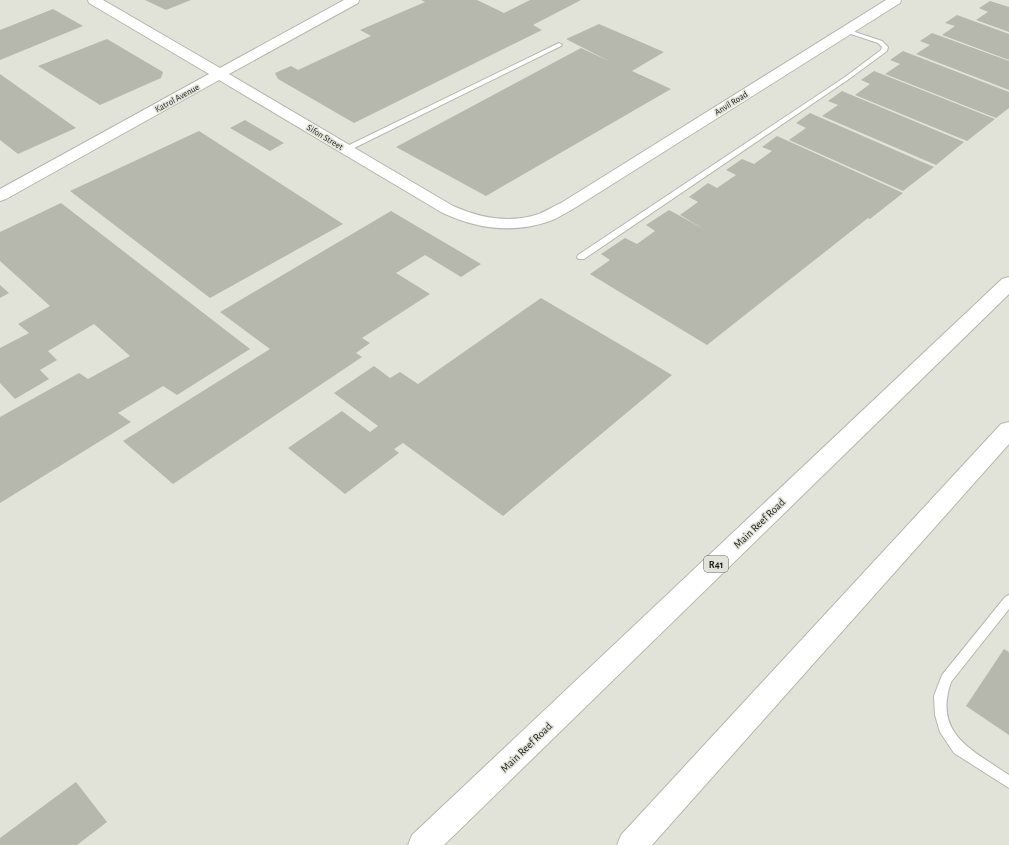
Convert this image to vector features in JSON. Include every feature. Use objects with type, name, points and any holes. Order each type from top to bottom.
[{"type":"main road","name":"Main Reef Road","points":[[423,845],[1009,283]]},
{"type":"main road","points":[[632,845],[1009,430]]},
{"type":"street","name":"Sifon Street","points":[[94,0],[447,209],[475,220],[499,224],[526,222],[545,217],[567,206]]},
{"type":"street","name":"Katrol Avenue","points":[[0,196],[353,0]]},
{"type":"street","name":"Anvil Road","points":[[567,206],[895,0]]},
{"type":"street","points":[[0,177],[16,187]]},
{"type":"lane","points":[[581,257],[847,78],[884,51],[885,48],[880,42],[847,30]]},
{"type":"lane","points":[[345,149],[559,45]]},
{"type":"lane","points":[[1009,600],[946,679],[940,696],[941,715],[946,732],[950,738],[959,749],[1009,782]]},
{"type":"building","points":[[145,0],[191,0],[166,10]]},
{"type":"building","points":[[421,0],[477,0],[504,13],[530,0],[581,0],[533,25],[542,30],[354,123],[278,79],[275,73],[291,66],[298,70],[371,36],[360,30],[425,2]]},
{"type":"building","points":[[990,1],[1009,7],[1009,32],[976,20],[988,12],[979,8]]},
{"type":"building","points":[[53,9],[83,26],[0,60],[0,30]]},
{"type":"building","points":[[957,15],[1009,34],[1009,60],[942,35],[955,26],[945,23]]},
{"type":"building","points":[[599,24],[664,52],[632,71],[671,89],[486,196],[396,147],[581,48],[611,62],[566,39]]},
{"type":"building","points":[[932,33],[1009,61],[1009,90],[916,54],[930,45],[920,41]]},
{"type":"building","points":[[107,39],[163,72],[161,78],[100,105],[38,66]]},
{"type":"building","points":[[903,51],[1009,92],[1009,108],[996,118],[885,74],[900,64],[890,60]]},
{"type":"building","points":[[874,71],[995,119],[967,141],[855,95],[870,84],[861,80]]},
{"type":"building","points":[[0,74],[76,128],[18,154],[0,140]]},
{"type":"building","points":[[842,91],[964,142],[936,165],[822,116],[838,105],[828,101]]},
{"type":"building","points":[[810,113],[934,167],[903,191],[789,140],[806,128],[796,123]]},
{"type":"building","points":[[245,120],[284,143],[270,151],[230,128]]},
{"type":"building","points":[[199,131],[343,224],[210,298],[70,191]]},
{"type":"building","points":[[777,136],[903,193],[870,219],[868,218],[707,345],[590,274],[610,260],[601,254],[625,238],[637,244],[655,231],[646,225],[669,210],[704,229],[680,215],[698,202],[689,197],[708,183],[717,188],[736,175],[726,170],[742,159],[754,164],[772,151],[762,147]]},
{"type":"building","points":[[61,203],[250,349],[177,395],[163,386],[118,413],[131,422],[0,503],[0,417],[79,373],[88,379],[130,356],[94,324],[48,351],[57,360],[40,370],[49,379],[15,399],[0,383],[0,348],[29,333],[18,324],[50,306],[0,261],[0,232]]},
{"type":"building","points":[[391,211],[481,264],[461,277],[425,255],[396,273],[430,294],[362,338],[370,343],[356,353],[362,357],[173,484],[123,441],[270,349],[220,312]]},
{"type":"building","points":[[0,285],[9,293],[0,298]]},
{"type":"building","points":[[541,298],[672,375],[503,516],[403,443],[394,449],[399,453],[345,494],[288,448],[342,411],[370,432],[378,426],[334,393],[374,366],[390,378],[400,372],[418,384]]},
{"type":"building","points":[[1004,649],[1009,652],[1009,735],[966,706]]},
{"type":"building","points":[[76,782],[107,822],[77,845],[0,845],[0,838]]}]
